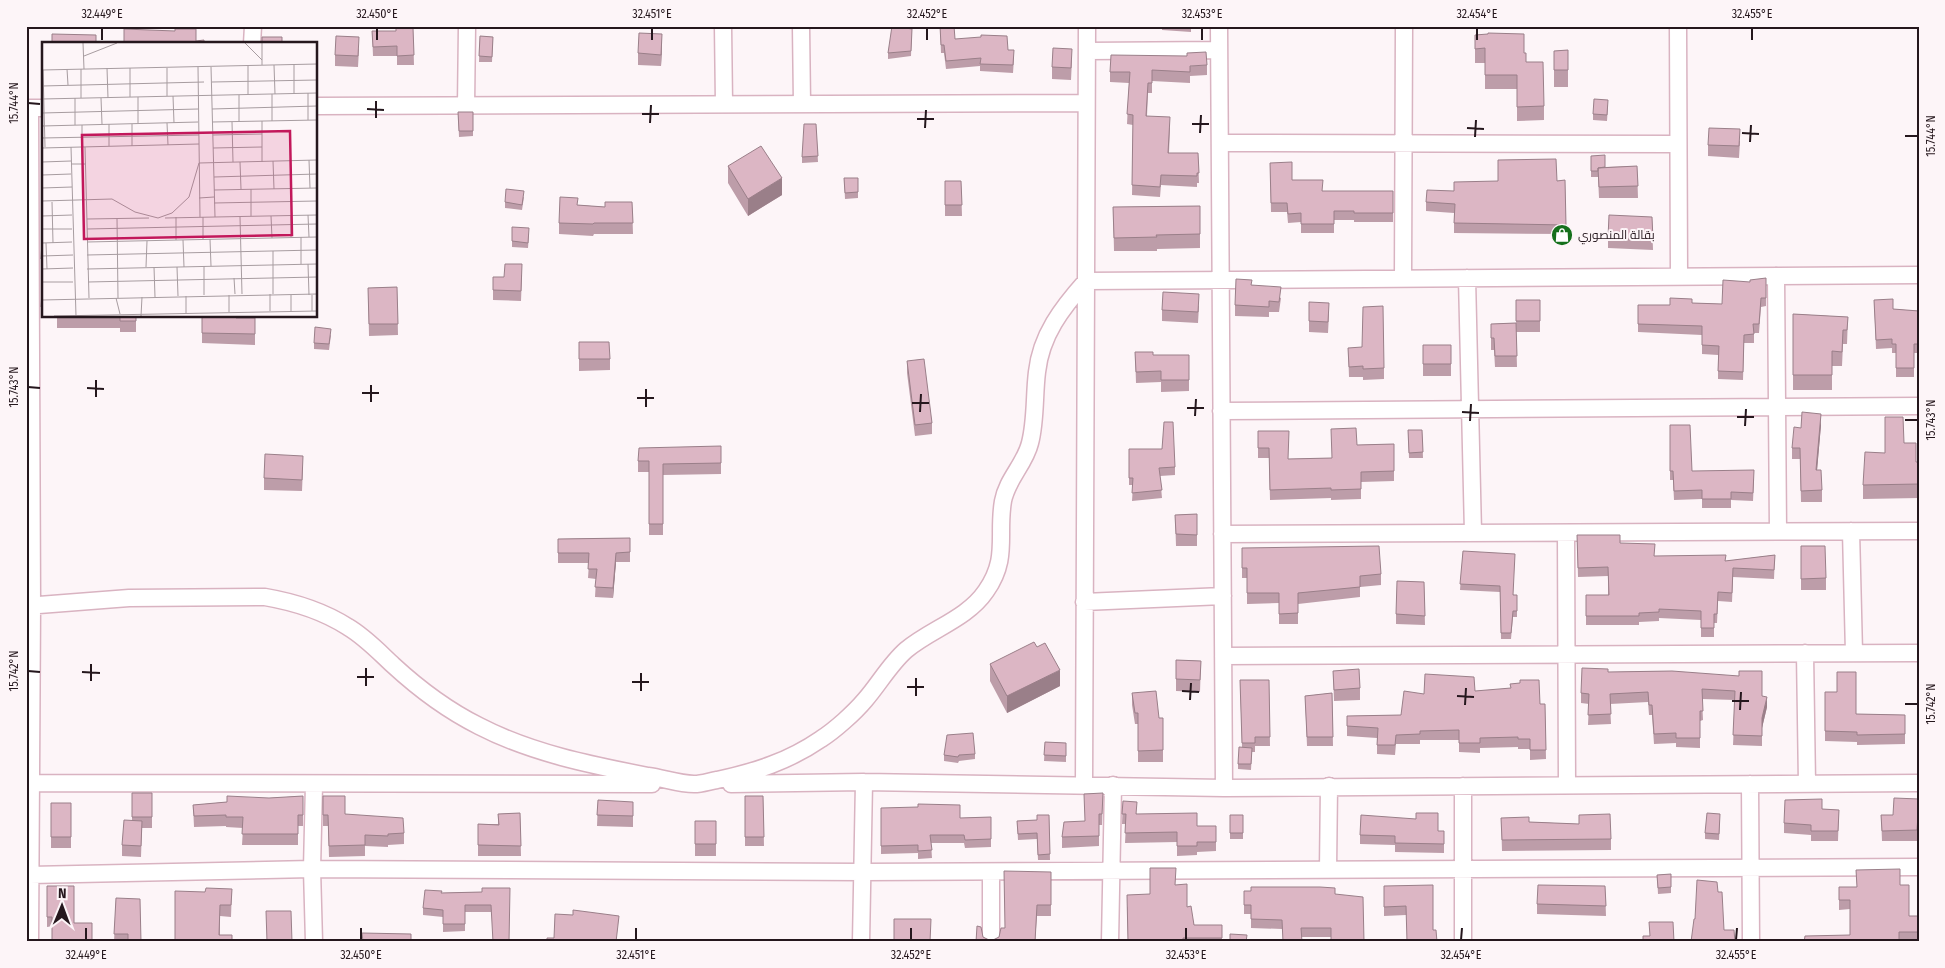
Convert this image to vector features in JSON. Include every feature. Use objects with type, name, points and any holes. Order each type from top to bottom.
[{"type":"street","points":[[252,26],[252,42]]},
{"type":"street","points":[[466,106],[467,26]]},
{"type":"street","points":[[723,26],[724,104]]},
{"type":"street","points":[[800,26],[802,104]]},
{"type":"street","points":[[1084,785],[1087,26]]},
{"type":"street","points":[[1219,26],[1224,788]]},
{"type":"street","points":[[1403,278],[1404,26]]},
{"type":"street","points":[[1678,26],[1679,276]]},
{"type":"street","points":[[1087,51],[1219,50]]},
{"type":"street","points":[[318,106],[1086,103]]},
{"type":"street","points":[[28,936],[32,783],[29,606],[28,267],[33,108]]},
{"type":"street","points":[[1220,143],[1678,144]]},
{"type":"street","points":[[29,606],[129,598],[265,597],[287,601],[313,610],[348,627],[373,644],[393,665],[431,697],[479,727],[560,756],[623,771],[696,784],[756,772],[822,738],[863,702],[904,652],[929,633],[975,605],[986,591],[999,568],[1002,546],[1002,504],[1006,490],[1023,462],[1030,444],[1035,411],[1037,371],[1045,338],[1061,309],[1086,281],[1919,275]]},
{"type":"street","points":[[1776,276],[1778,532]]},
{"type":"street","points":[[1467,278],[1473,533]]},
{"type":"street","points":[[1221,411],[1919,406]]},
{"type":"street","points":[[1851,531],[1854,654]]},
{"type":"street","points":[[1222,534],[1919,531]]},
{"type":"street","points":[[1566,533],[1567,785]]},
{"type":"street","points":[[1084,602],[1222,596]]},
{"type":"street","points":[[1223,656],[1919,653]]},
{"type":"street","points":[[1806,654],[1807,784]]},
{"type":"street","points":[[861,942],[864,782]]},
{"type":"street","points":[[32,783],[696,784],[864,782],[1224,788],[1919,783]]},
{"type":"street","points":[[314,784],[312,869],[314,942]]},
{"type":"street","points":[[1750,784],[1751,942]]},
{"type":"street","points":[[1110,942],[1113,785]]},
{"type":"street","points":[[1328,870],[1329,786]]},
{"type":"street","points":[[1463,786],[1464,942]]},
{"type":"street","points":[[30,875],[312,869],[991,872],[1919,867]]},
{"type":"street","points":[[991,872],[991,942]]},
{"type":"building","points":[[892,26],[912,29],[911,51],[888,53]]},
{"type":"building","points":[[940,26],[954,26],[955,39],[981,37],[981,35],[1007,36],[1008,50],[1014,50],[1013,65],[980,64],[981,58],[946,61],[944,45],[941,45]]},
{"type":"building","points":[[396,28],[413,28],[414,55],[397,56],[397,46],[373,47],[372,31],[396,31]]},
{"type":"building","points":[[124,29],[175,31],[175,29],[196,29],[196,41],[204,40],[204,42],[124,42]]},
{"type":"building","points":[[639,33],[662,34],[661,55],[638,53]]},
{"type":"building","points":[[1488,33],[1524,34],[1526,62],[1543,62],[1544,106],[1517,107],[1517,75],[1485,75],[1485,48],[1475,49],[1475,35]]},
{"type":"building","points":[[52,34],[96,35],[96,42],[52,42]]},
{"type":"building","points":[[336,36],[359,37],[358,56],[335,55]]},
{"type":"building","points":[[480,36],[493,37],[492,57],[479,56]]},
{"type":"building","points":[[262,37],[282,37],[282,42],[262,42]]},
{"type":"building","points":[[1053,48],[1072,49],[1071,68],[1052,67]]},
{"type":"building","points":[[1568,50],[1568,70],[1554,70],[1554,51]]},
{"type":"building","points":[[1206,52],[1207,65],[1190,66],[1190,72],[1152,70],[1152,83],[1148,83],[1146,116],[1170,117],[1168,153],[1198,153],[1199,173],[1197,173],[1197,176],[1161,175],[1160,187],[1132,185],[1133,115],[1127,114],[1130,72],[1110,72],[1111,55],[1187,56],[1187,53]]},
{"type":"building","points":[[1594,99],[1608,100],[1607,115],[1593,114]]},
{"type":"building","points":[[458,112],[473,112],[473,131],[459,131]]},
{"type":"building","points":[[804,124],[816,124],[818,156],[802,157]]},
{"type":"building","points":[[1709,128],[1740,129],[1739,146],[1708,145]]},
{"type":"building","points":[[761,146],[782,178],[748,199],[728,166]]},
{"type":"building","points":[[1605,155],[1605,167],[1598,168],[1598,171],[1591,171],[1591,156]]},
{"type":"building","points":[[1556,159],[1557,181],[1565,180],[1566,225],[1454,223],[1455,204],[1426,202],[1427,190],[1454,191],[1454,182],[1498,181],[1498,160]]},
{"type":"building","points":[[1292,162],[1292,180],[1323,180],[1322,191],[1393,191],[1393,213],[1334,211],[1334,224],[1301,224],[1301,213],[1288,214],[1287,203],[1271,203],[1270,163]]},
{"type":"building","points":[[1637,166],[1638,186],[1599,187],[1598,168]]},
{"type":"building","points":[[844,178],[858,178],[858,192],[845,193]]},
{"type":"building","points":[[945,181],[961,181],[962,205],[945,205]]},
{"type":"building","points":[[506,189],[524,191],[522,205],[505,202]]},
{"type":"building","points":[[560,197],[578,198],[577,205],[605,207],[605,202],[632,202],[633,223],[559,223]]},
{"type":"building","points":[[1200,206],[1200,234],[1114,238],[1113,207]]},
{"type":"building","points":[[1609,215],[1652,217],[1653,240],[1608,238]]},
{"type":"building","points":[[512,227],[529,228],[528,243],[512,241]]},
{"type":"building","points":[[505,264],[522,264],[521,291],[493,290],[493,277],[504,277]]},
{"type":"building","points":[[1766,278],[1766,298],[1761,298],[1759,324],[1753,324],[1754,334],[1744,335],[1743,372],[1718,371],[1719,346],[1702,345],[1702,326],[1638,324],[1638,305],[1670,305],[1670,298],[1692,299],[1692,303],[1722,304],[1723,280],[1750,282],[1750,280]]},
{"type":"building","points":[[1236,279],[1252,280],[1251,285],[1281,287],[1279,302],[1269,301],[1269,307],[1235,305]]},
{"type":"building","points":[[397,287],[398,324],[369,324],[368,288]]},
{"type":"building","points":[[1163,292],[1199,294],[1198,312],[1162,310]]},
{"type":"building","points":[[1893,299],[1893,309],[1919,311],[1919,344],[1914,344],[1914,368],[1896,368],[1896,344],[1892,344],[1892,339],[1876,340],[1874,300]]},
{"type":"building","points":[[1516,300],[1540,300],[1540,321],[1516,321]]},
{"type":"building","points":[[1309,302],[1329,303],[1328,322],[1309,321]]},
{"type":"building","points":[[1383,306],[1384,368],[1363,369],[1363,366],[1349,367],[1348,348],[1362,347],[1363,307]]},
{"type":"building","points":[[1793,314],[1848,317],[1847,330],[1843,330],[1842,352],[1832,351],[1832,375],[1793,375]]},
{"type":"building","points":[[120,318],[136,318],[136,321],[120,321]]},
{"type":"building","points":[[202,318],[255,318],[255,334],[202,333]]},
{"type":"building","points":[[1516,323],[1517,356],[1495,356],[1494,338],[1491,338],[1491,324]]},
{"type":"building","points":[[315,327],[331,329],[329,344],[314,343]]},
{"type":"building","points":[[579,342],[609,342],[610,359],[579,359]]},
{"type":"building","points":[[1423,345],[1451,345],[1451,364],[1423,364]]},
{"type":"building","points":[[1135,352],[1153,352],[1153,355],[1189,355],[1189,380],[1161,380],[1161,371],[1136,372]]},
{"type":"building","points":[[924,359],[932,423],[915,425],[907,361]]},
{"type":"building","points":[[1802,412],[1821,414],[1816,470],[1821,470],[1822,490],[1801,491],[1800,448],[1792,448],[1794,427],[1801,428]]},
{"type":"building","points":[[1885,417],[1903,417],[1904,443],[1916,443],[1916,462],[1919,462],[1919,484],[1863,485],[1865,452],[1885,453]]},
{"type":"building","points":[[1164,422],[1173,422],[1175,467],[1159,468],[1162,490],[1132,493],[1133,478],[1129,478],[1129,449],[1162,449]]},
{"type":"building","points":[[1670,425],[1690,425],[1692,471],[1754,470],[1753,493],[1731,492],[1731,499],[1702,499],[1702,490],[1674,491],[1673,471],[1670,471]]},
{"type":"building","points":[[1356,428],[1357,445],[1394,444],[1394,471],[1361,472],[1361,489],[1270,490],[1269,448],[1258,448],[1258,431],[1289,431],[1288,459],[1332,458],[1331,429]]},
{"type":"building","points":[[1408,430],[1422,430],[1423,452],[1409,453]]},
{"type":"building","points":[[721,446],[721,463],[663,464],[663,524],[649,524],[649,461],[638,461],[639,448]]},
{"type":"building","points":[[265,454],[303,456],[302,480],[264,478]]},
{"type":"building","points":[[1197,514],[1197,535],[1176,534],[1175,515]]},
{"type":"building","points":[[1577,535],[1620,535],[1620,543],[1655,544],[1654,556],[1726,555],[1725,561],[1775,555],[1774,570],[1733,568],[1732,593],[1718,592],[1717,614],[1714,614],[1714,628],[1701,628],[1701,611],[1659,609],[1659,612],[1639,613],[1639,616],[1586,616],[1586,595],[1609,595],[1608,567],[1578,568]]},
{"type":"building","points":[[630,538],[630,552],[616,553],[613,588],[595,587],[597,569],[588,569],[589,553],[558,553],[558,539]]},
{"type":"building","points":[[1379,546],[1381,574],[1360,576],[1360,587],[1298,593],[1298,613],[1279,614],[1279,593],[1247,593],[1247,568],[1242,568],[1242,548]]},
{"type":"building","points":[[1801,546],[1825,546],[1826,578],[1801,579]]},
{"type":"building","points":[[1463,551],[1515,554],[1513,595],[1517,595],[1517,611],[1513,611],[1511,633],[1501,633],[1500,586],[1460,584]]},
{"type":"building","points":[[1397,581],[1424,582],[1425,616],[1396,614]]},
{"type":"building","points":[[1034,642],[1037,647],[1045,643],[1060,670],[1007,696],[990,664]]},
{"type":"building","points":[[1176,660],[1201,661],[1200,680],[1176,679]]},
{"type":"building","points":[[1582,668],[1608,669],[1608,672],[1672,671],[1739,676],[1739,671],[1762,671],[1762,696],[1767,697],[1762,718],[1762,736],[1733,735],[1735,691],[1702,689],[1703,711],[1700,711],[1700,738],[1676,738],[1676,733],[1654,734],[1652,705],[1649,705],[1648,692],[1610,694],[1611,714],[1588,715],[1589,694],[1581,693]]},
{"type":"building","points":[[1359,669],[1360,688],[1334,690],[1333,671]]},
{"type":"building","points":[[1837,672],[1856,672],[1856,714],[1905,715],[1905,734],[1857,735],[1857,732],[1825,731],[1825,692],[1837,692]]},
{"type":"building","points":[[1425,674],[1474,677],[1475,691],[1511,688],[1510,684],[1520,683],[1520,680],[1539,680],[1540,704],[1545,704],[1546,750],[1530,750],[1530,739],[1518,739],[1518,737],[1480,738],[1480,743],[1459,743],[1459,730],[1420,731],[1420,734],[1396,735],[1395,745],[1377,745],[1378,728],[1347,726],[1347,716],[1401,715],[1404,691],[1424,694]]},
{"type":"building","points":[[1240,680],[1269,680],[1270,737],[1255,737],[1255,743],[1242,743]]},
{"type":"building","points":[[1156,691],[1159,718],[1163,718],[1163,750],[1138,751],[1138,713],[1135,713],[1132,693]]},
{"type":"building","points":[[1332,693],[1333,737],[1307,737],[1305,696]]},
{"type":"building","points":[[973,733],[975,754],[959,755],[958,757],[944,755],[947,735]]},
{"type":"building","points":[[1045,742],[1066,743],[1066,756],[1044,755]]},
{"type":"building","points":[[1239,747],[1252,748],[1251,764],[1238,764]]},
{"type":"building","points":[[132,793],[152,793],[152,817],[132,817]]},
{"type":"building","points":[[1103,793],[1102,814],[1099,814],[1099,836],[1062,837],[1064,822],[1085,821],[1084,794]]},
{"type":"building","points":[[227,796],[269,798],[303,796],[303,815],[298,815],[298,834],[242,834],[243,817],[226,817],[226,815],[194,816],[193,805],[227,802]]},
{"type":"building","points":[[323,796],[345,796],[345,814],[403,818],[404,833],[388,834],[388,836],[365,835],[365,845],[329,846],[328,815],[323,815]]},
{"type":"building","points":[[745,796],[763,796],[764,837],[745,837]]},
{"type":"building","points":[[1894,798],[1919,799],[1917,830],[1882,831],[1881,815],[1893,815]]},
{"type":"building","points":[[1822,799],[1822,809],[1839,810],[1838,831],[1811,831],[1811,825],[1784,823],[1785,800]]},
{"type":"building","points":[[598,800],[633,802],[633,816],[597,815]]},
{"type":"building","points":[[1123,801],[1137,802],[1136,814],[1197,813],[1197,826],[1216,826],[1216,842],[1197,842],[1197,846],[1177,846],[1177,832],[1125,833],[1126,814],[1122,814]]},
{"type":"building","points":[[51,803],[71,803],[71,837],[51,837]]},
{"type":"building","points":[[918,804],[960,805],[960,818],[991,817],[991,839],[965,840],[964,835],[930,835],[932,850],[918,851],[918,845],[881,846],[881,808],[918,807]]},
{"type":"building","points":[[520,813],[521,846],[478,845],[478,824],[499,825],[498,814]]},
{"type":"building","points":[[1416,813],[1438,813],[1438,831],[1444,831],[1444,844],[1395,843],[1395,836],[1360,835],[1361,815],[1416,819]]},
{"type":"building","points":[[1707,813],[1720,814],[1719,834],[1705,833]]},
{"type":"building","points":[[1610,814],[1611,839],[1502,840],[1501,818],[1529,817],[1529,822],[1579,824],[1579,815]]},
{"type":"building","points":[[1037,815],[1049,815],[1050,854],[1038,855],[1037,833],[1018,834],[1017,821],[1037,820]]},
{"type":"building","points":[[1230,815],[1243,815],[1243,833],[1230,833]]},
{"type":"building","points":[[124,820],[142,821],[141,846],[122,845]]},
{"type":"building","points":[[695,821],[716,821],[716,844],[695,844]]},
{"type":"building","points":[[1150,868],[1176,868],[1175,885],[1187,884],[1187,907],[1191,906],[1194,925],[1222,925],[1222,938],[1183,938],[1183,942],[1128,941],[1127,895],[1150,894]]},
{"type":"building","points":[[1900,869],[1900,885],[1909,885],[1909,916],[1919,916],[1919,932],[1899,932],[1899,942],[1804,942],[1805,936],[1850,935],[1850,900],[1839,900],[1839,887],[1857,887],[1856,870]]},
{"type":"building","points":[[1004,871],[1051,872],[1051,905],[1037,905],[1035,942],[976,942],[977,926],[981,927],[983,937],[991,941],[999,937],[1001,928],[1005,928]]},
{"type":"building","points":[[1671,874],[1671,887],[1658,888],[1657,875]]},
{"type":"building","points":[[1697,880],[1717,882],[1718,892],[1722,892],[1724,930],[1734,930],[1735,942],[1691,942],[1695,919]]},
{"type":"building","points":[[1433,885],[1433,930],[1436,930],[1437,942],[1407,942],[1406,906],[1384,907],[1384,886]]},
{"type":"building","points":[[1538,885],[1605,886],[1606,906],[1537,904]]},
{"type":"building","points":[[47,886],[74,886],[74,923],[92,923],[92,942],[52,942],[52,917],[47,917]]},
{"type":"building","points":[[1251,887],[1335,888],[1335,894],[1363,897],[1364,942],[1331,940],[1331,928],[1301,928],[1302,942],[1283,942],[1282,920],[1251,919],[1251,905],[1244,905],[1244,891],[1251,891]]},
{"type":"building","points":[[206,888],[232,889],[231,905],[220,905],[219,935],[232,935],[232,942],[175,942],[175,891],[205,892]]},
{"type":"building","points":[[482,888],[510,888],[509,942],[493,942],[491,905],[465,905],[465,924],[443,924],[443,910],[423,908],[425,890],[442,891],[441,893],[482,892]]},
{"type":"building","points":[[116,898],[140,899],[141,942],[128,942],[128,934],[114,934]]},
{"type":"building","points":[[573,910],[619,916],[616,942],[547,942],[547,938],[554,938],[555,914],[573,915]]},
{"type":"building","points":[[266,911],[291,911],[292,942],[267,942]]},
{"type":"building","points":[[894,919],[931,919],[930,942],[894,942]]},
{"type":"building","points":[[1649,922],[1673,922],[1674,942],[1643,942],[1643,936],[1650,936]]},
{"type":"building","points":[[362,933],[411,934],[411,942],[363,942]]},
{"type":"building","points":[[1230,934],[1247,935],[1246,942],[1230,942]]},
{"type":"place","name":"بقالة المنصوري","points":[[1562,235]]}]
